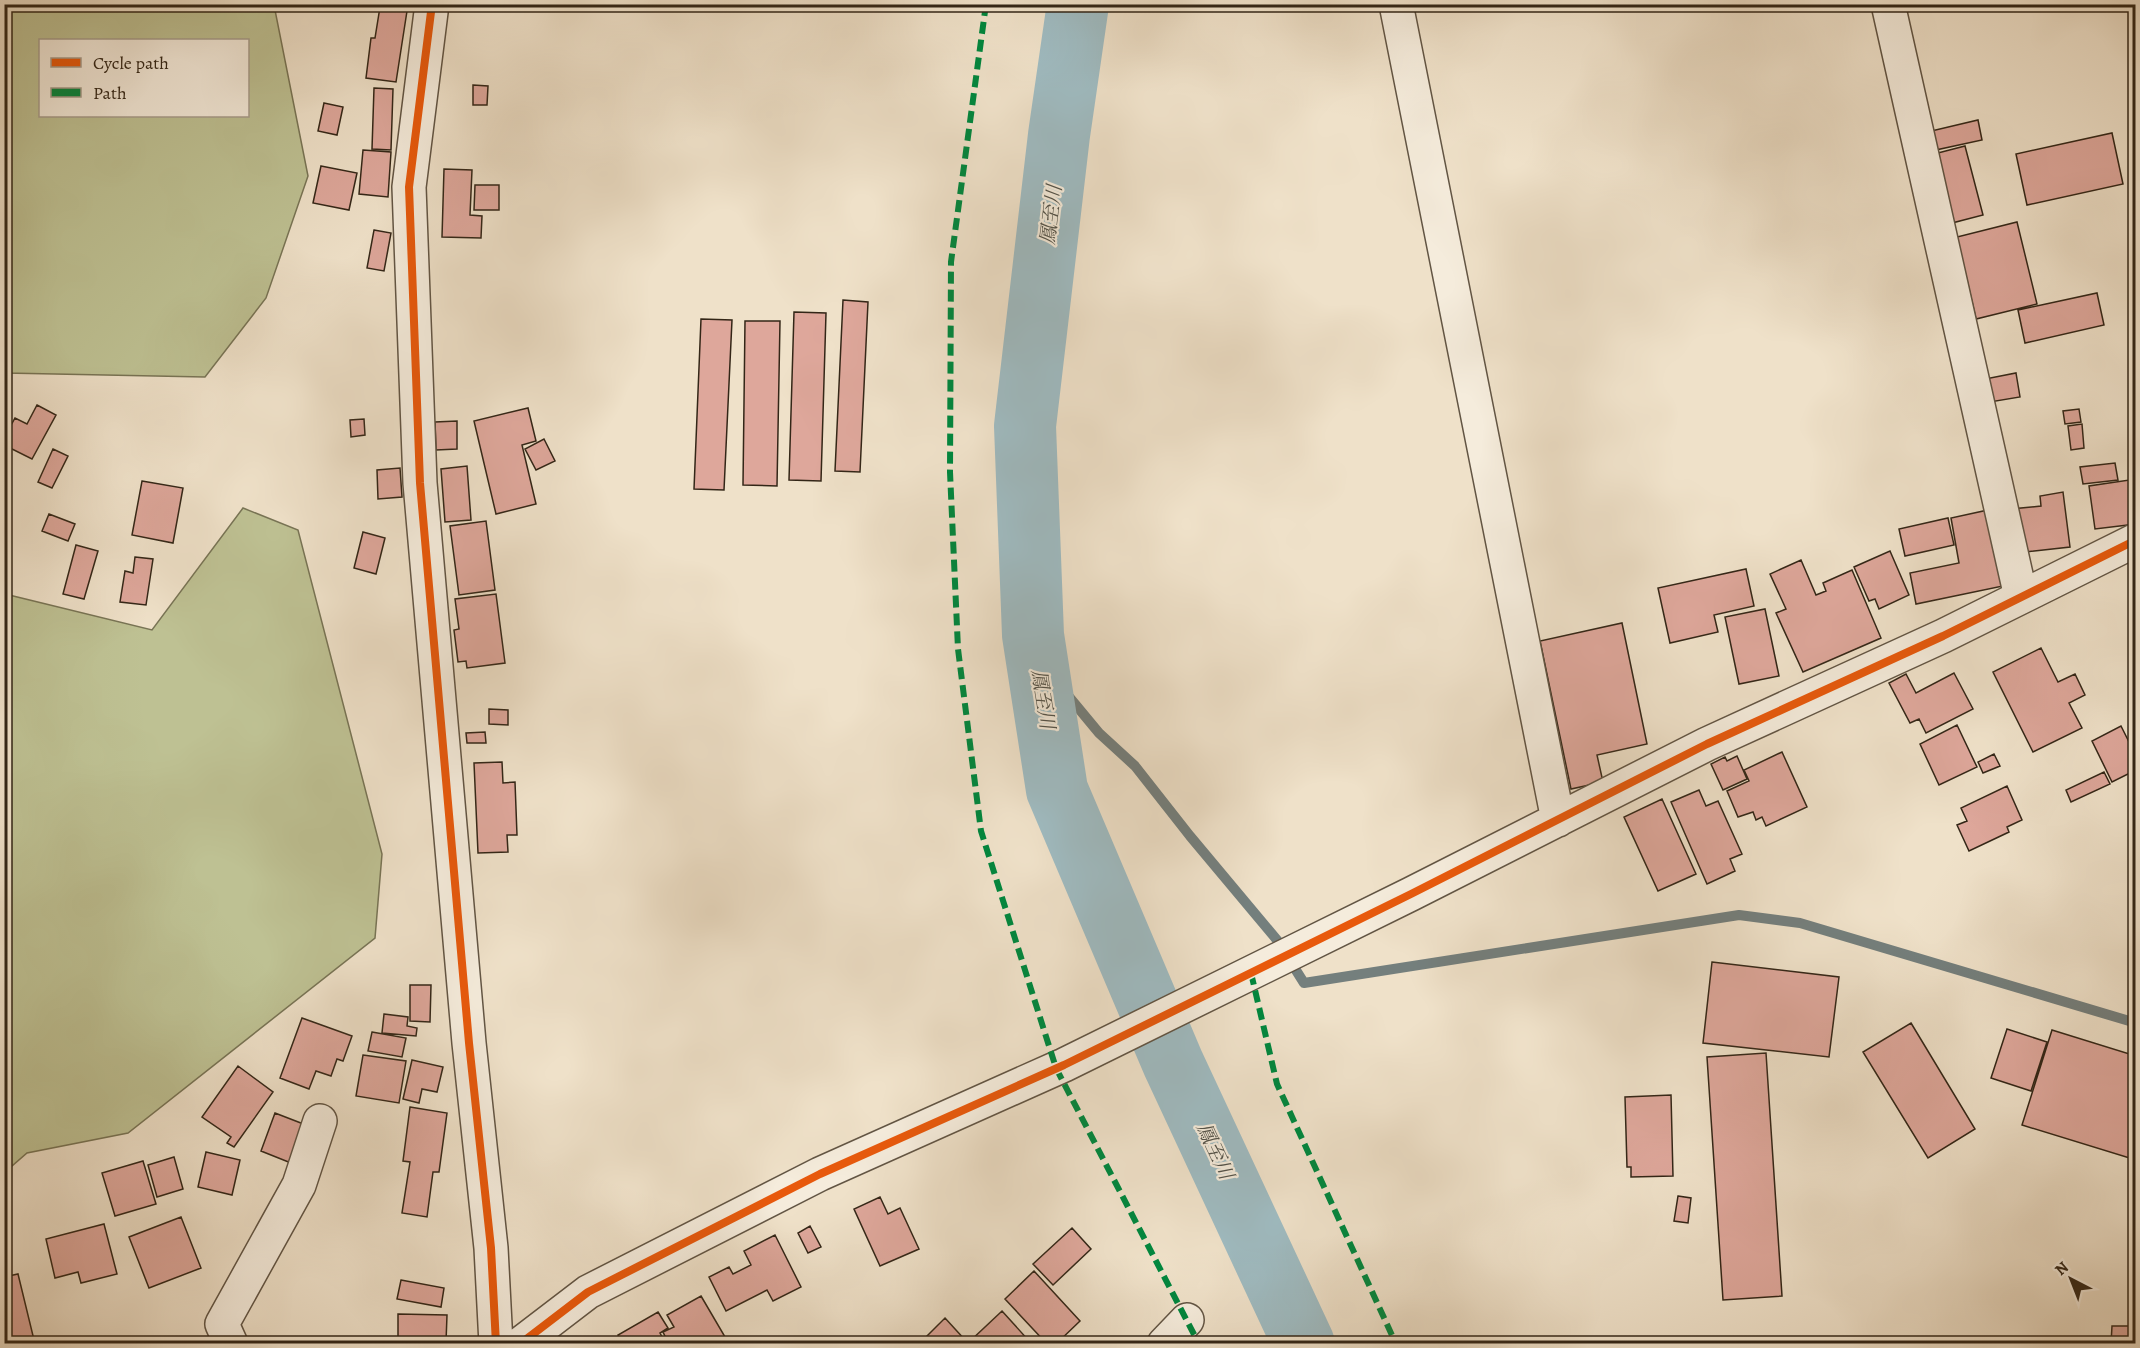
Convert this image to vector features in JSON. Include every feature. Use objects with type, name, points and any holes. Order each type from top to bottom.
[{"type":"street","points":[[432,4],[409,187],[420,483],[469,1043],[491,1248],[496,1344]]},
{"type":"street","points":[[1395,4],[1558,820]]},
{"type":"street","points":[[1888,4],[2021,597]]},
{"type":"street","points":[[520,1344],[588,1292],[820,1174],[1064,1065],[1707,744],[2021,597],[2136,540]]},
{"type":"street","points":[[231,1344],[222,1324],[299,1185],[320,1121]]},
{"type":"street","points":[[1164,1344],[1187,1320]]},
{"type":"green space","points":[[5,4],[274,5],[308,176],[266,298],[205,377],[5,373]]},
{"type":"green space","points":[[243,508],[298,530],[382,854],[375,938],[128,1133],[27,1153],[5,1172],[5,594],[152,630]]},
{"type":"building","points":[[380,7],[407,11],[396,82],[366,78],[371,38],[375,38]]},
{"type":"building","points":[[473,85],[488,86],[487,105],[473,105]]},
{"type":"building","points":[[374,88],[393,89],[391,150],[372,149]]},
{"type":"building","points":[[324,103],[343,107],[337,135],[318,131]]},
{"type":"building","points":[[1978,120],[1982,140],[1931,151],[1927,132]]},
{"type":"building","points":[[2112,133],[2123,184],[2027,205],[2016,154]]},
{"type":"building","points":[[1965,146],[1983,215],[1952,223],[1934,154]]},
{"type":"building","points":[[363,150],[391,152],[388,197],[359,194]]},
{"type":"building","points":[[321,166],[357,173],[349,210],[313,203]]},
{"type":"building","points":[[444,169],[472,170],[470,215],[482,216],[481,238],[442,237]]},
{"type":"building","points":[[475,185],[499,185],[499,210],[474,210]]},
{"type":"building","points":[[2017,222],[2037,304],[1976,319],[1957,237]]},
{"type":"building","points":[[374,230],[391,233],[384,271],[367,268]]},
{"type":"building","points":[[2097,293],[2104,325],[2025,343],[2018,310]]},
{"type":"building","points":[[843,300],[868,302],[860,472],[835,471]]},
{"type":"building","points":[[794,312],[826,313],[821,481],[789,480]]},
{"type":"building","points":[[701,319],[732,320],[724,490],[694,489]]},
{"type":"building","points":[[745,321],[780,321],[777,486],[743,485]]},
{"type":"building","points":[[2016,373],[2020,397],[1990,402],[1985,379]]},
{"type":"building","points":[[37,405],[56,415],[32,459],[4,445],[4,438],[15,418],[27,424]]},
{"type":"building","points":[[528,408],[536,441],[522,445],[536,504],[496,514],[474,421]]},
{"type":"building","points":[[2079,409],[2081,422],[2065,424],[2063,411]]},
{"type":"building","points":[[364,419],[365,435],[351,437],[350,420]]},
{"type":"building","points":[[457,421],[457,449],[436,450],[435,422]]},
{"type":"building","points":[[2082,424],[2084,448],[2071,450],[2068,426]]},
{"type":"building","points":[[544,439],[555,461],[536,470],[525,449]]},
{"type":"building","points":[[53,449],[68,456],[52,488],[38,482]]},
{"type":"building","points":[[2115,463],[2118,480],[2083,484],[2080,467]]},
{"type":"building","points":[[467,466],[471,520],[445,522],[441,469]]},
{"type":"building","points":[[400,468],[402,497],[378,499],[377,470]]},
{"type":"building","points":[[2136,479],[2136,524],[2095,529],[2089,486]]},
{"type":"building","points":[[142,481],[183,488],[173,543],[132,535]]},
{"type":"building","points":[[2063,492],[2070,547],[2016,553],[2011,509],[2041,506],[2040,496]]},
{"type":"building","points":[[1988,510],[2003,586],[1916,604],[1910,573],[1959,563],[1951,518]]},
{"type":"building","points":[[49,514],[75,524],[68,541],[42,531]]},
{"type":"building","points":[[1948,518],[1954,545],[1905,556],[1899,529]]},
{"type":"building","points":[[486,521],[495,590],[459,595],[450,526]]},
{"type":"building","points":[[363,532],[385,538],[376,574],[354,568]]},
{"type":"building","points":[[76,545],[98,551],[84,599],[63,594]]},
{"type":"building","points":[[1890,551],[1909,595],[1879,609],[1875,599],[1869,601],[1854,567]]},
{"type":"building","points":[[135,557],[153,559],[146,605],[120,602],[125,571],[133,573]]},
{"type":"building","points":[[1801,560],[1816,595],[1826,591],[1823,583],[1852,570],[1881,638],[1803,672],[1776,613],[1786,609],[1770,574]]},
{"type":"building","points":[[1746,569],[1754,606],[1714,615],[1718,632],[1670,643],[1658,588]]},
{"type":"building","points":[[496,594],[505,663],[467,668],[466,661],[458,662],[454,630],[459,629],[455,599]]},
{"type":"building","points":[[1765,609],[1779,676],[1739,684],[1725,617]]},
{"type":"building","points":[[1622,623],[1647,744],[1597,755],[1603,782],[1571,789],[1540,641]]},
{"type":"building","points":[[2041,648],[2058,682],[2075,674],[2085,695],[2069,703],[2082,728],[2033,752],[1993,672]]},
{"type":"building","points":[[1954,673],[1973,709],[1926,733],[1919,719],[1910,723],[1889,683],[1906,674],[1916,693]]},
{"type":"building","points":[[489,709],[508,710],[508,725],[489,724]]},
{"type":"building","points":[[1957,725],[1977,767],[1939,785],[1920,744]]},
{"type":"building","points":[[2121,726],[2136,756],[2136,770],[2112,782],[2092,741]]},
{"type":"building","points":[[485,732],[486,743],[467,743],[466,733]]},
{"type":"building","points":[[1782,752],[1807,807],[1766,826],[1762,817],[1756,820],[1753,812],[1738,817],[1727,791],[1749,781],[1744,770]]},
{"type":"building","points":[[1994,754],[2000,766],[1983,773],[1978,762]]},
{"type":"building","points":[[1737,756],[1747,779],[1723,790],[1711,764],[1725,757],[1727,761]]},
{"type":"building","points":[[502,762],[503,783],[515,782],[517,835],[507,835],[508,852],[478,853],[474,763]]},
{"type":"building","points":[[2104,772],[2110,784],[2071,802],[2066,790]]},
{"type":"building","points":[[2007,786],[2022,820],[2007,827],[2009,832],[1969,851],[1957,825],[1967,821],[1961,808]]},
{"type":"building","points":[[1699,790],[1706,806],[1718,801],[1742,854],[1730,859],[1735,871],[1707,884],[1671,802]]},
{"type":"building","points":[[1662,799],[1696,874],[1658,891],[1624,817]]},
{"type":"building","points":[[1712,962],[1839,977],[1829,1057],[1703,1043]]},
{"type":"building","points":[[410,985],[431,985],[430,1022],[410,1021]]},
{"type":"building","points":[[384,1014],[408,1017],[407,1026],[417,1028],[416,1036],[382,1033]]},
{"type":"building","points":[[302,1018],[352,1036],[343,1061],[337,1059],[331,1076],[316,1071],[309,1089],[280,1078]]},
{"type":"building","points":[[1911,1023],[1975,1129],[1928,1158],[1863,1052]]},
{"type":"building","points":[[2007,1029],[2047,1042],[2031,1091],[1991,1078]]},
{"type":"building","points":[[2052,1030],[2136,1056],[2136,1160],[2022,1125]]},
{"type":"building","points":[[372,1032],[406,1038],[402,1057],[368,1051]]},
{"type":"building","points":[[1766,1053],[1782,1296],[1723,1300],[1707,1057]]},
{"type":"building","points":[[363,1055],[406,1061],[399,1103],[356,1096]]},
{"type":"building","points":[[412,1060],[443,1067],[437,1092],[422,1089],[419,1103],[403,1099]]},
{"type":"building","points":[[238,1066],[273,1092],[234,1147],[227,1143],[231,1137],[202,1117]]},
{"type":"building","points":[[1671,1095],[1673,1176],[1631,1177],[1631,1167],[1627,1167],[1625,1097]]},
{"type":"building","points":[[410,1107],[447,1113],[439,1172],[433,1172],[427,1217],[402,1213],[410,1162],[403,1161]]},
{"type":"building","points":[[275,1113],[306,1125],[291,1163],[261,1151]]},
{"type":"building","points":[[206,1152],[240,1160],[232,1195],[198,1187]]},
{"type":"building","points":[[174,1157],[183,1189],[157,1197],[148,1165]]},
{"type":"building","points":[[143,1161],[156,1204],[115,1216],[102,1173]]},
{"type":"building","points":[[1678,1196],[1691,1198],[1688,1223],[1674,1221]]},
{"type":"building","points":[[880,1197],[888,1214],[900,1208],[919,1249],[880,1266],[854,1209]]},
{"type":"building","points":[[181,1217],[201,1268],[149,1288],[129,1237]]},
{"type":"building","points":[[104,1224],[117,1274],[81,1283],[78,1272],[55,1278],[46,1239]]},
{"type":"building","points":[[810,1226],[821,1247],[808,1253],[798,1233]]},
{"type":"building","points":[[1072,1228],[1091,1249],[1053,1285],[1033,1264]]},
{"type":"building","points":[[775,1235],[801,1287],[773,1301],[767,1290],[726,1311],[709,1277],[729,1267],[733,1274],[751,1265],[744,1251]]},
{"type":"building","points":[[1034,1271],[1080,1321],[1056,1344],[1047,1344],[1005,1299]]},
{"type":"building","points":[[18,1274],[35,1344],[4,1344],[4,1277]]},
{"type":"building","points":[[401,1280],[444,1288],[441,1307],[397,1299]]},
{"type":"building","points":[[701,1296],[728,1342],[725,1344],[669,1344],[663,1332],[674,1327],[667,1315]]},
{"type":"building","points":[[1002,1311],[1030,1342],[967,1344]]},
{"type":"building","points":[[658,1312],[668,1328],[660,1333],[666,1344],[623,1344],[618,1335]]},
{"type":"building","points":[[398,1314],[447,1315],[446,1342],[398,1344]]},
{"type":"building","points":[[945,1318],[966,1341],[963,1344],[919,1344]]},
{"type":"building","points":[[2112,1326],[2136,1326],[2136,1344],[2111,1344]]},
{"type":"waterway","name":"鳳至川","points":[[1078,4],[1059,135],[1025,426],[1033,635],[1057,790],[1173,1063],[1304,1344]]},
{"type":"waterway","points":[[1036,657],[1099,733],[1135,766],[1277,940],[1304,983],[1739,915],[1800,923],[2136,1023]]},
{"type":"marked path","points":[[986,4],[951,262],[950,472],[958,649],[981,831],[1056,1068],[1199,1344]]},
{"type":"marked path","points":[[1251,973],[1277,1084],[1396,1344]]},
{"type":"cycle path","points":[[432,4],[409,187],[420,483],[469,1043],[491,1248],[496,1344]]},
{"type":"cycle path","points":[[520,1344],[588,1292],[820,1174],[1064,1065],[1411,894],[1707,744],[1943,636],[2136,540]]}]
